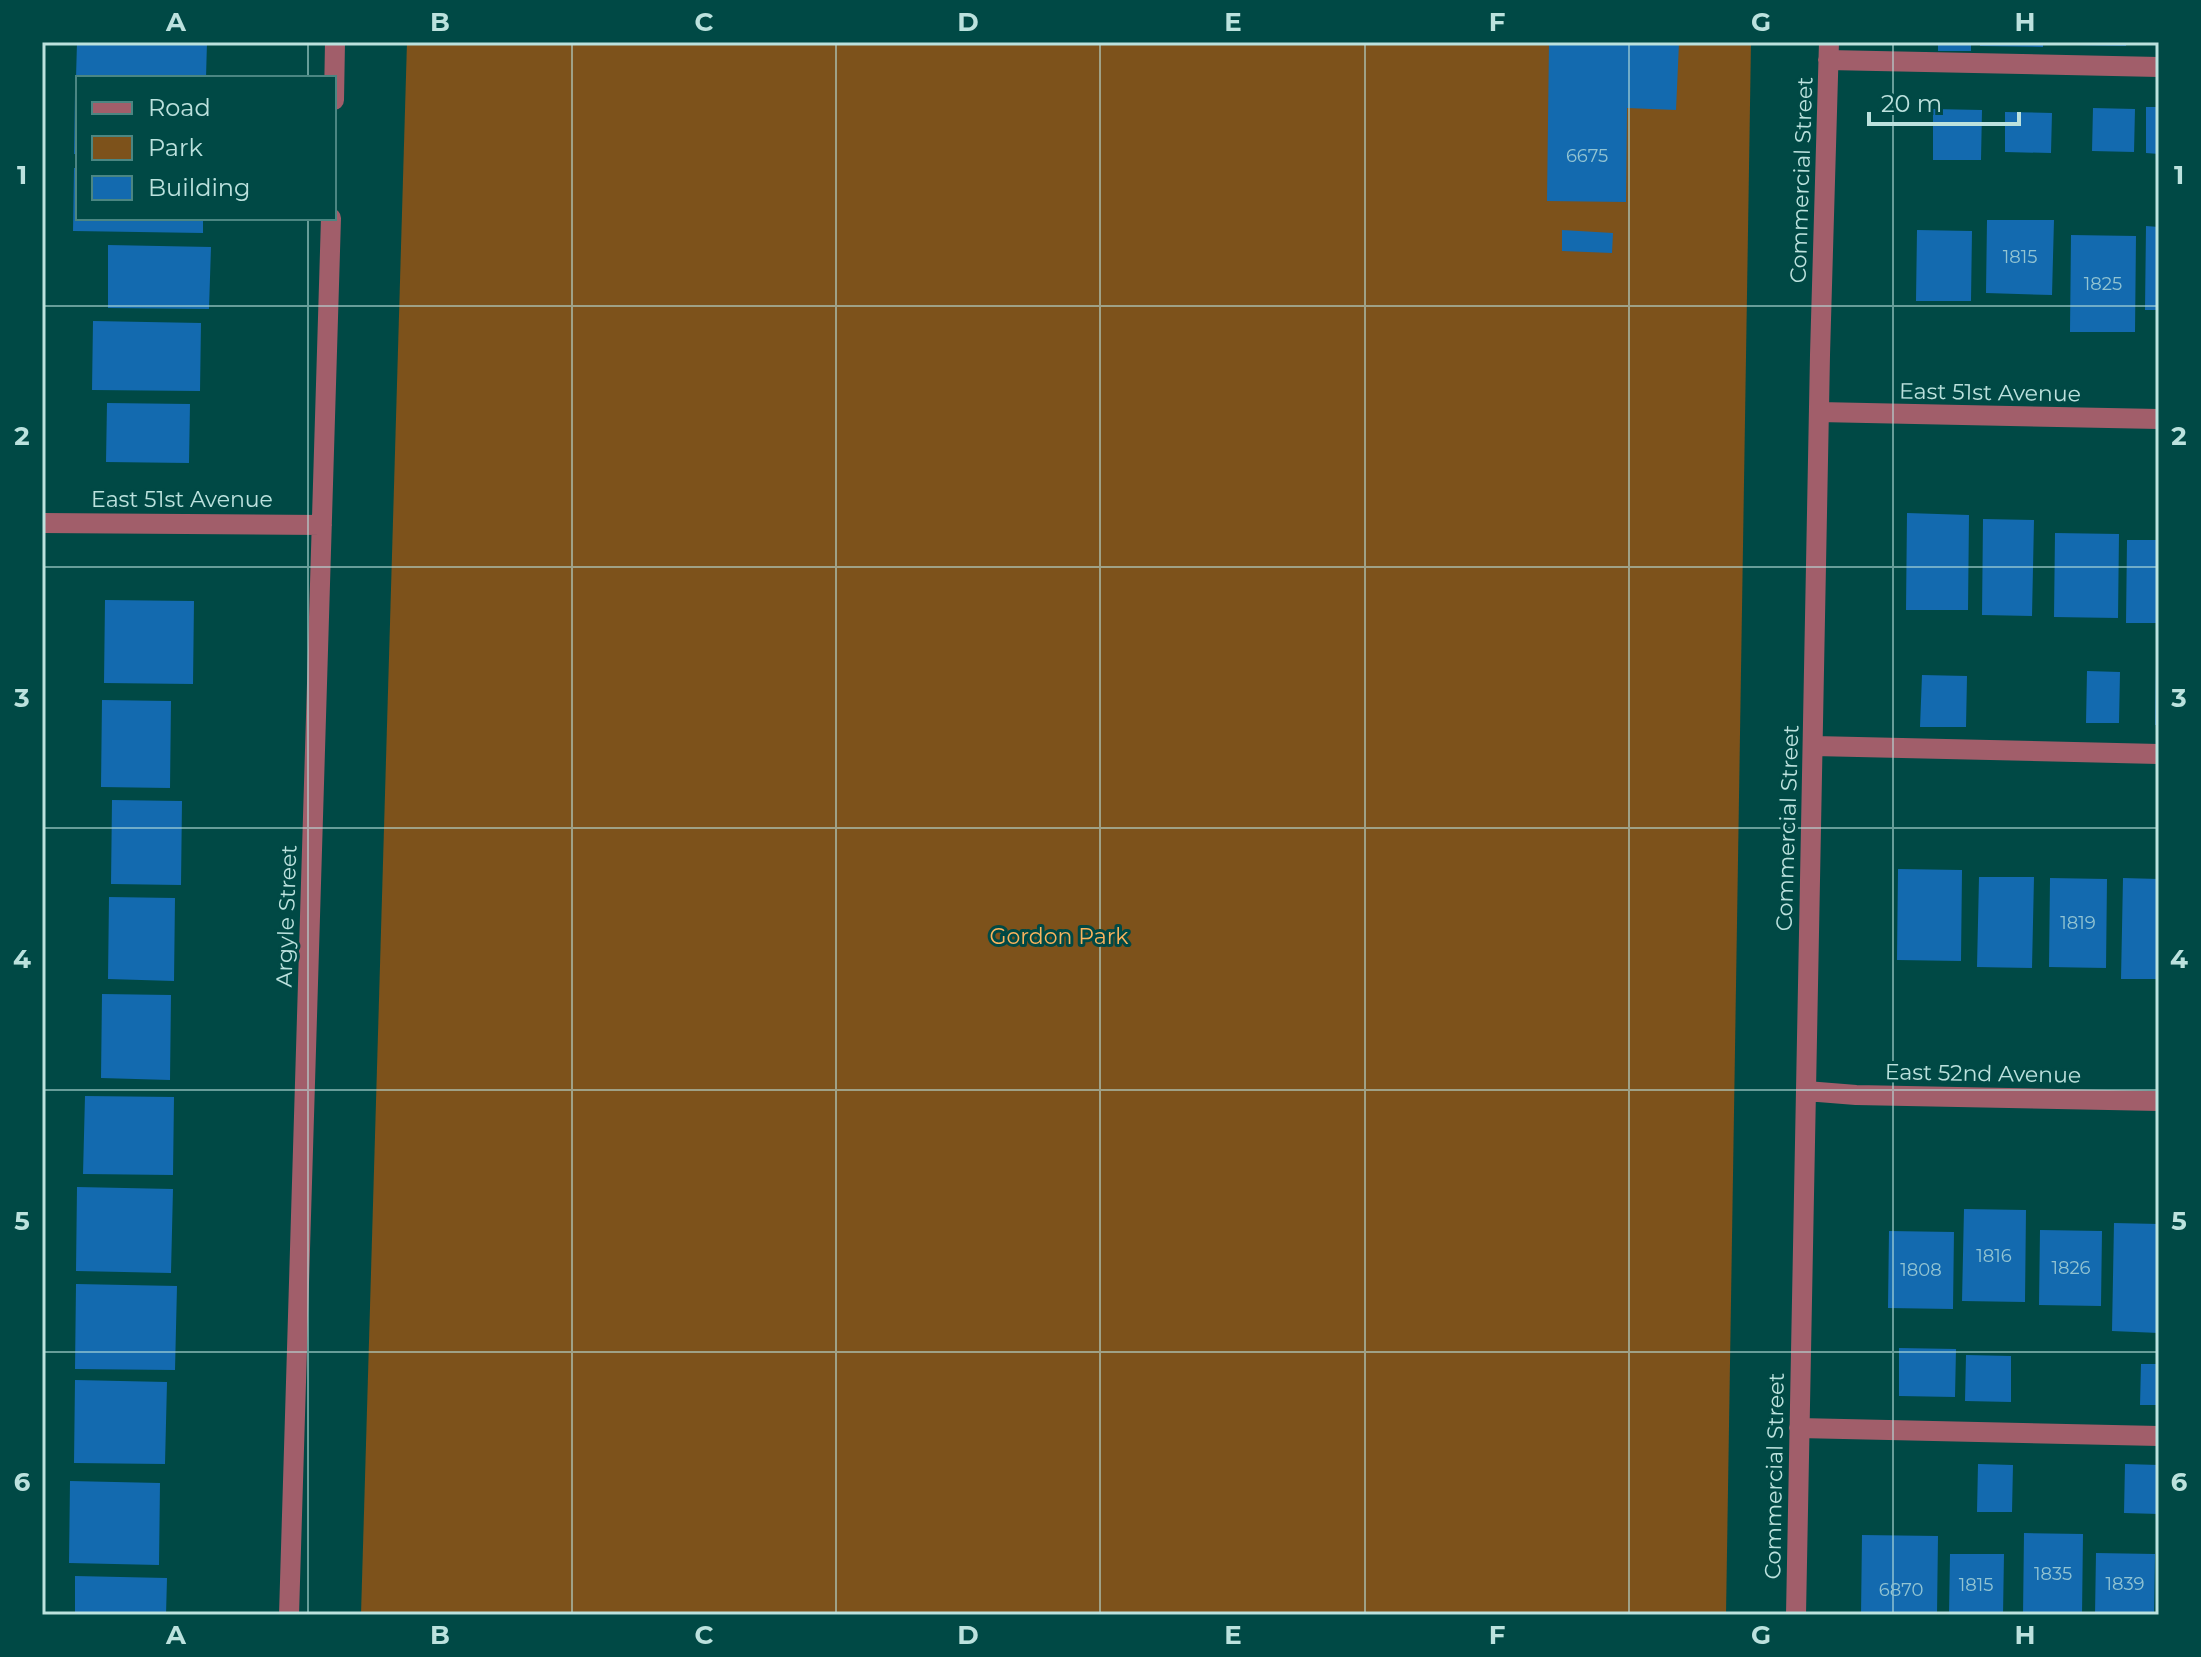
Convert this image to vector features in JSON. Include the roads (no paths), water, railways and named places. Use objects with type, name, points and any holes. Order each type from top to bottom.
[{"type":"street","points":[[334,76],[335,42]]},
{"type":"street","points":[[1828,51],[2159,67]]},
{"type":"street","name":"Commercial Street","points":[[1796,1615],[1828,51]]},
{"type":"street","name":"Argyle Street","points":[[289,1615],[331,220]]},
{"type":"street","name":"East 51st Avenue","points":[[1819,412],[2159,419]]},
{"type":"street","name":"East 51st Avenue","points":[[42,523],[322,525]]},
{"type":"street","points":[[1814,746],[2159,754]]},
{"type":"street","name":"East 52nd Avenue","points":[[1806,1091],[1856,1095],[2159,1101]]},
{"type":"street","points":[[1799,1428],[2159,1436]]},
{"type":"park label","name":"Gordon Park","points":[[1059,936]]}]
